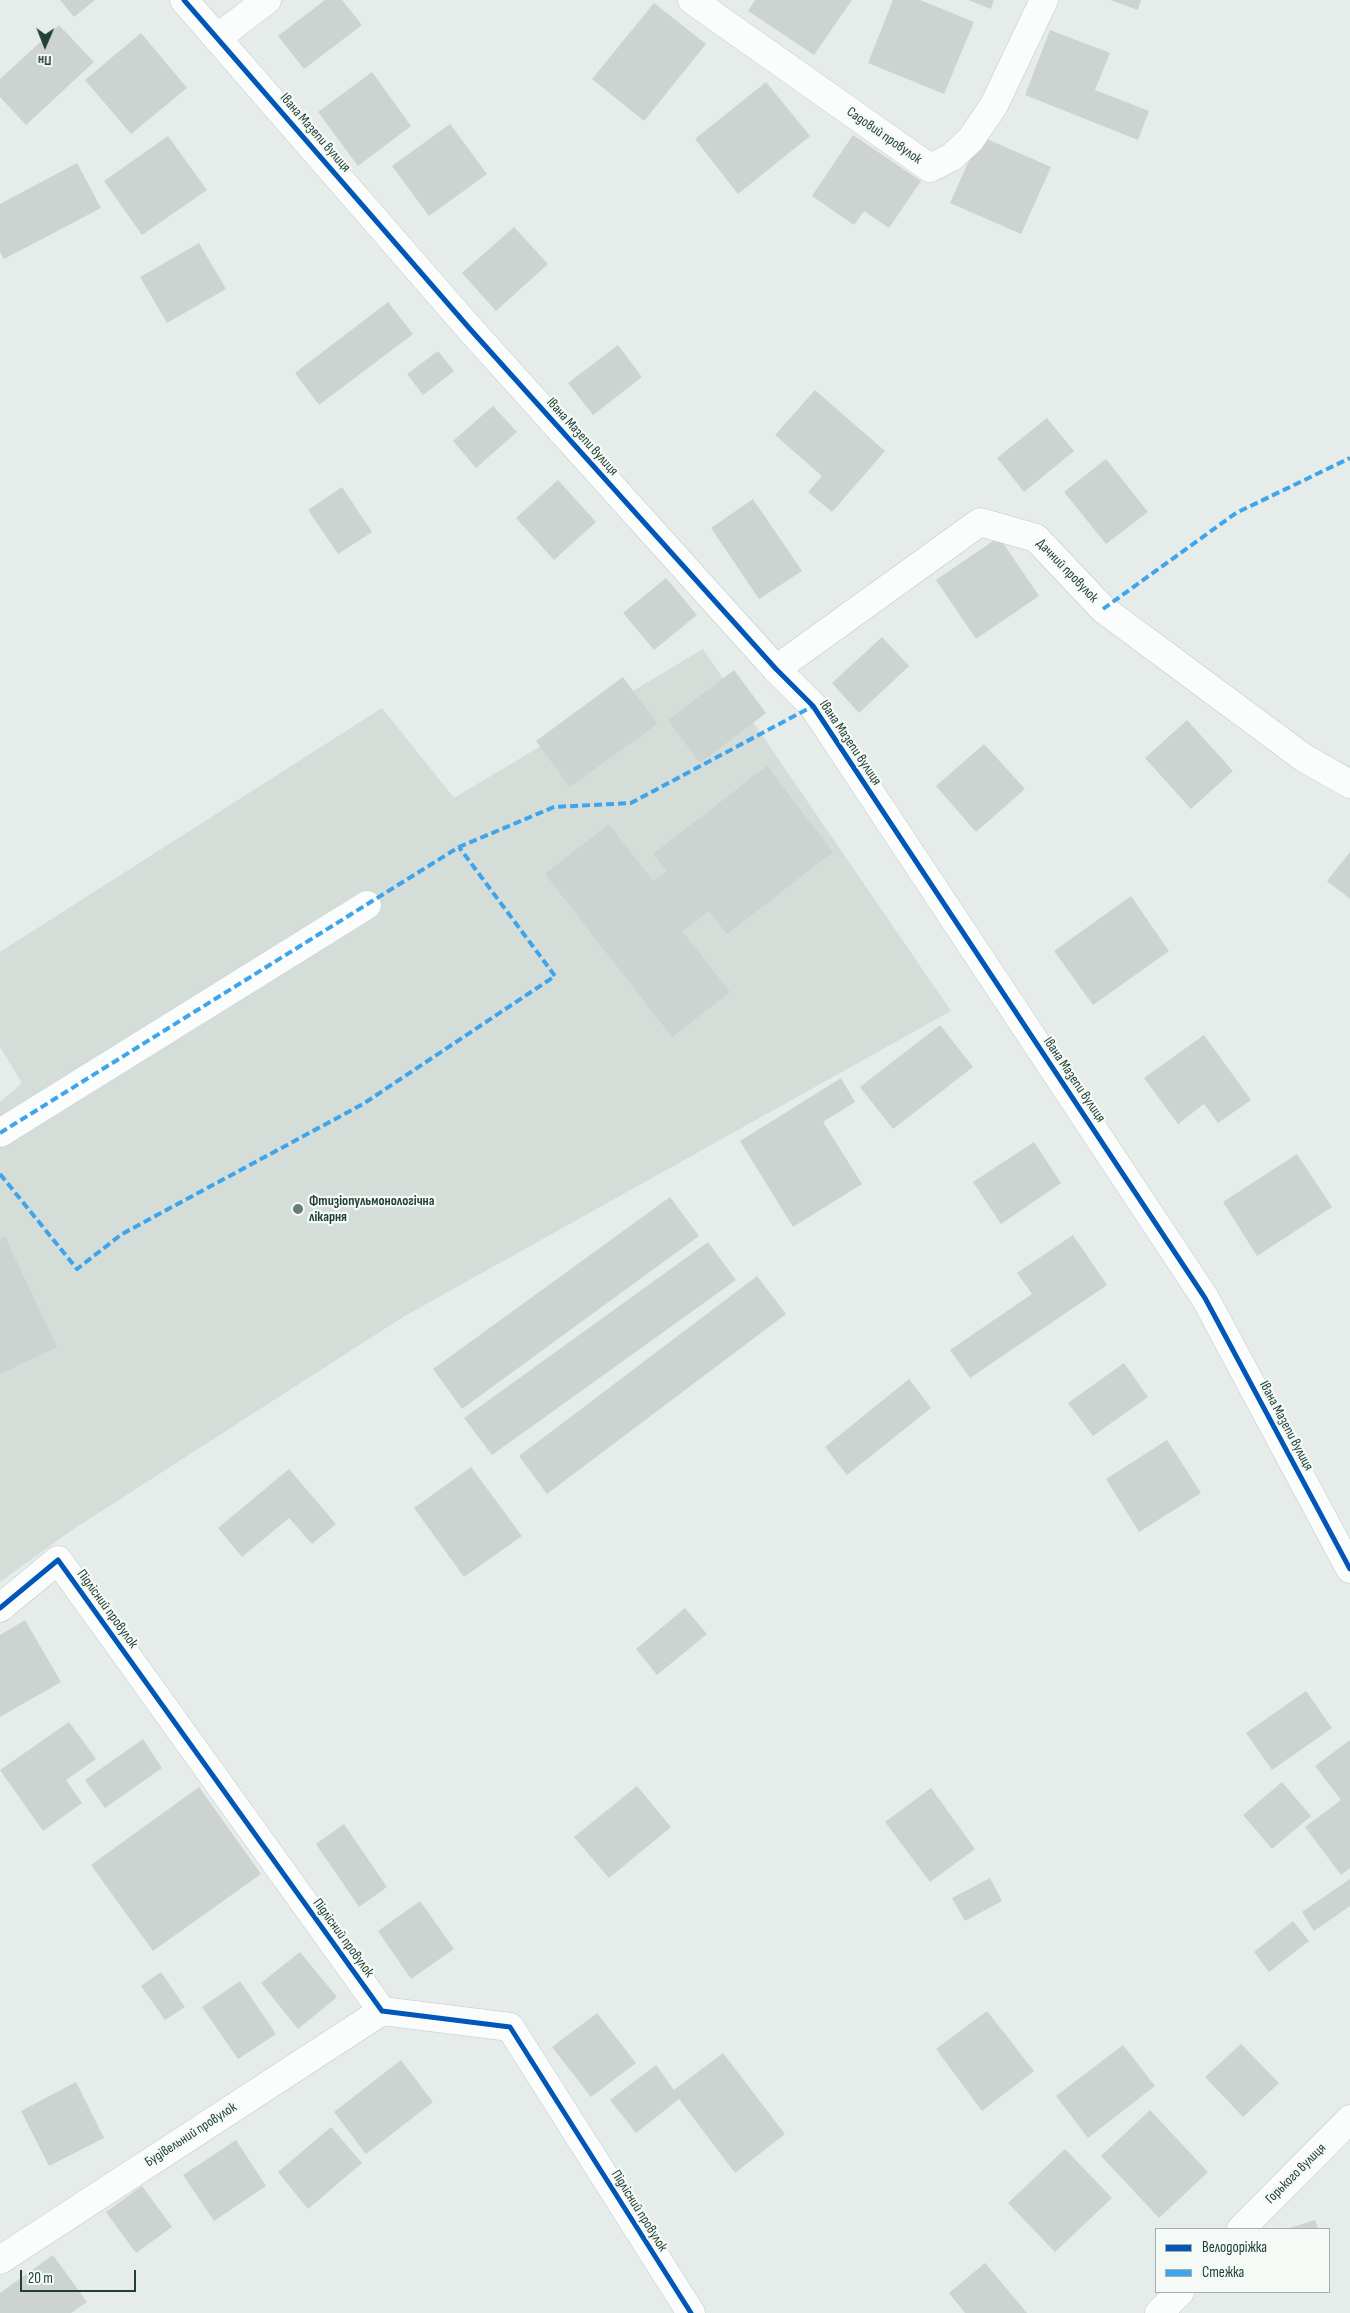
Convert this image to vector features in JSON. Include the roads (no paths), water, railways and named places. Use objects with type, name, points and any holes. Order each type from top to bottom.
[{"type":"street","name":"Івана Мазепи вулиця","points":[[184,0],[470,329],[776,669],[813,706],[1206,1298],[1350,1569]]},
{"type":"street","points":[[217,38],[267,0]]},
{"type":"street","name":"Садовий провулок","points":[[692,0],[930,168],[952,156],[976,132],[994,105],[1044,0]]},
{"type":"street","name":"Дачний провулок","points":[[776,669],[980,522],[1036,538],[1103,609],[1304,758],[1350,784]]},
{"type":"street","points":[[0,1133],[366,905]]},
{"type":"street","name":"Підлісний провулок","points":[[0,1608],[58,1560],[382,2010],[510,2027],[691,2313]]},
{"type":"street","name":"Будівельний провулок","points":[[0,2260],[382,2010]]},
{"type":"street","name":"Горького вулиця","points":[[1242,2228],[1350,2119]]},
{"type":"street","points":[[1159,2313],[1179,2293]]},
{"type":"place","name":"Фтизіопульмонологічна лікарня","points":[[298,1209]]}]
